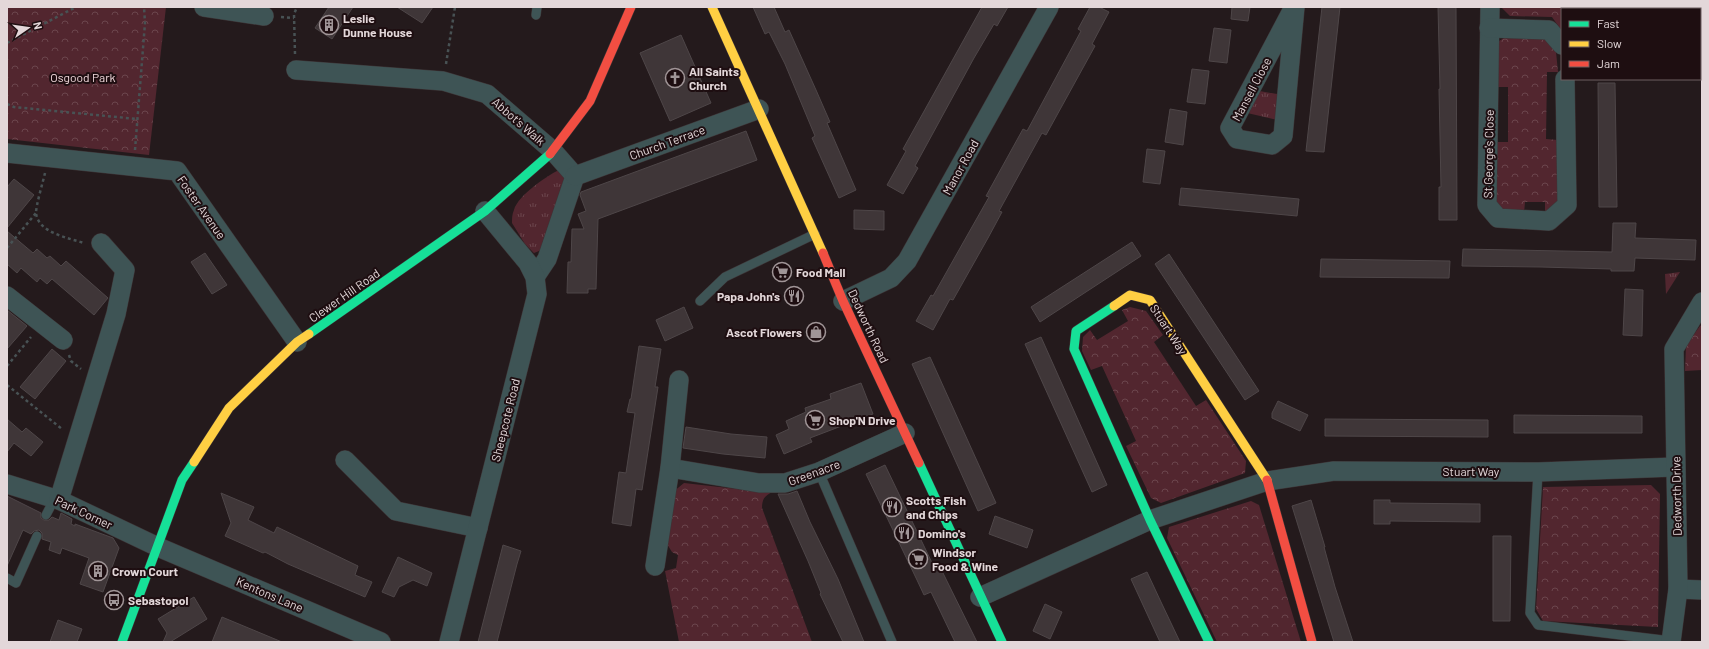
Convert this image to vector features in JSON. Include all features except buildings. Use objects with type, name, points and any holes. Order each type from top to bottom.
[{"type":"street","points":[[204,7],[264,16]]},
{"type":"street","name":"Clewer Hill Road","points":[[122,642],[182,480],[229,408],[297,342],[485,211],[553,151],[590,101],[631,7]]},
{"type":"street","name":"Dedworth Road","points":[[706,7],[717,19]]},
{"type":"street","name":"Dedworth Road","points":[[712,7],[815,234],[843,300],[1002,642]]},
{"type":"street","name":"Manor Road","points":[[843,300],[891,278],[907,261],[1049,7]]},
{"type":"street","name":"Mansell Close","points":[[1294,7],[1283,136],[1272,145],[1237,138],[1230,128],[1294,7]]},
{"type":"street","name":"St George's Close","points":[[1490,7],[1487,205],[1498,218],[1549,221],[1567,205],[1566,80]]},
{"type":"street","points":[[1489,28],[1550,30],[1561,43]]},
{"type":"street","name":"Abbot's Walk","points":[[296,70],[443,81],[487,94],[553,151],[575,176]]},
{"type":"street","name":"Church Terrace","points":[[575,176],[759,109]]},
{"type":"street","name":"Foster Avenue","points":[[7,152],[176,171],[297,342]]},
{"type":"street","points":[[535,277],[547,259],[575,176]]},
{"type":"street","name":"Sheepcote Road","points":[[448,642],[536,294],[535,277],[528,262],[485,211]]},
{"type":"street","points":[[57,499],[116,314],[125,270],[102,245]]},
{"type":"street","name":"Stuart Way","points":[[1150,520],[1074,349],[1076,331],[1130,295],[1150,300],[1267,481]]},
{"type":"street","points":[[7,296],[63,340]]},
{"type":"street","name":"Dedworth Drive","points":[[1671,641],[1678,589],[1674,349],[1701,305]]},
{"type":"street","points":[[654,566],[670,468],[679,380]]},
{"type":"street","name":"Greenacre","points":[[670,468],[759,483],[785,483],[819,472],[905,433]]},
{"type":"street","points":[[345,460],[396,511],[478,528]]},
{"type":"street","name":"Stuart Way","points":[[980,597],[1150,520],[1267,481],[1334,471],[1538,472],[1675,466]]},
{"type":"street","points":[[1267,481],[1312,642]]},
{"type":"street","name":"Park Corner","points":[[7,484],[57,499],[158,547]]},
{"type":"street","points":[[1150,520],[1209,642]]},
{"type":"street","name":"Kentons Lane","points":[[158,547],[381,642]]},
{"type":"street","points":[[1678,589],[1702,590]]},
{"type":"lane","points":[[700,302],[725,277],[815,234]]},
{"type":"lane","points":[[819,472],[892,642]]},
{"type":"lane","points":[[1538,472],[1530,613],[1538,625],[1671,641]]},
{"type":"lane","points":[[46,515],[57,499]]},
{"type":"lane","points":[[7,578],[16,583],[37,536]]},
{"type":"path","points":[[7,43],[76,7]]},
{"type":"path","points":[[133,166],[145,23],[144,7]]},
{"type":"path","points":[[296,70],[294,14],[297,7]]},
{"type":"path","points":[[443,81],[455,7]]},
{"type":"path","points":[[7,104],[14,107],[137,119]]},
{"type":"path","points":[[7,248],[36,213],[49,157]]},
{"type":"path","points":[[36,213],[40,223],[55,234],[102,245]]},
{"type":"path","points":[[7,366],[42,324]]},
{"type":"path","points":[[63,340],[71,361],[95,380]]},
{"type":"path","points":[[7,385],[63,430]]},
{"type":"green space","name":"Osgood Park","points":[[7,7],[166,7],[149,155],[7,139]]},
{"type":"green space","points":[[1501,7],[1574,7],[1561,8],[1561,30],[1552,17],[1510,16]]},
{"type":"green space","points":[[1507,36],[1546,38],[1556,52],[1558,72],[1547,72],[1546,139],[1558,140],[1559,201],[1545,214],[1545,202],[1525,202],[1524,213],[1505,211],[1495,204],[1496,142],[1508,142],[1508,87],[1496,87],[1496,43]]},
{"type":"green space","points":[[1254,90],[1277,94],[1277,120],[1243,112]]},
{"type":"green space","points":[[563,168],[568,175],[544,249],[534,253],[525,244],[512,223],[513,212],[521,198],[542,180]]},
{"type":"green space","points":[[1680,272],[1666,294],[1665,274]]},
{"type":"green space","points":[[1130,307],[1146,311],[1163,335],[1154,342],[1196,406],[1206,400],[1246,461],[1245,473],[1161,503],[1151,498],[1126,446],[1136,441],[1102,366],[1091,370],[1082,351],[1083,337],[1090,330],[1097,340],[1128,321],[1122,310]]},
{"type":"green space","points":[[1702,325],[1702,370],[1685,371],[1686,345]]},
{"type":"green space","points":[[684,483],[746,490],[776,490],[764,498],[762,508],[812,642],[679,642],[665,571],[676,568],[678,555],[672,552],[667,544],[673,492]]},
{"type":"green space","points":[[1651,485],[1660,494],[1658,627],[1543,621],[1536,609],[1543,487]]},
{"type":"green space","points":[[1251,501],[1259,505],[1301,642],[1217,642],[1167,538],[1169,527]]},
{"type":"traffic: fast","points":[[309,334],[485,211],[550,154]]},
{"type":"traffic: fast","points":[[1114,306],[1076,331],[1074,349],[1150,520],[1209,642]]},
{"type":"traffic: fast","points":[[122,642],[182,480],[194,462]]},
{"type":"traffic: fast","points":[[919,463],[1002,642]]},
{"type":"traffic: slow","points":[[712,7],[823,253]]},
{"type":"traffic: slow","points":[[1114,306],[1130,295],[1150,300],[1267,480]]},
{"type":"traffic: slow","points":[[194,462],[229,408],[297,342],[309,334]]},
{"type":"traffic: jam","points":[[550,154],[590,101],[631,7]]},
{"type":"traffic: jam","points":[[823,253],[843,301],[919,463]]},
{"type":"traffic: jam","points":[[1267,480],[1312,642]]},
{"type":"place","name":"Leslie Dunne House","points":[[329,25]]},
{"type":"place","name":"All Saints Church","points":[[675,78]]},
{"type":"place","name":"Food Mall","points":[[782,272]]},
{"type":"place","name":"Papa John's","points":[[794,296]]},
{"type":"place","name":"Ascot Flowers","points":[[816,332]]},
{"type":"place","name":"Shop'N Drive","points":[[815,420]]},
{"type":"place","name":"Scotts Fish and Chips","points":[[892,507]]},
{"type":"place","name":"Domino's","points":[[904,533]]},
{"type":"place","name":"Windsor Food & Wine","points":[[918,559]]},
{"type":"place","name":"Crown Court","points":[[98,571]]},
{"type":"place","name":"Sebastopol","points":[[114,600]]}]
